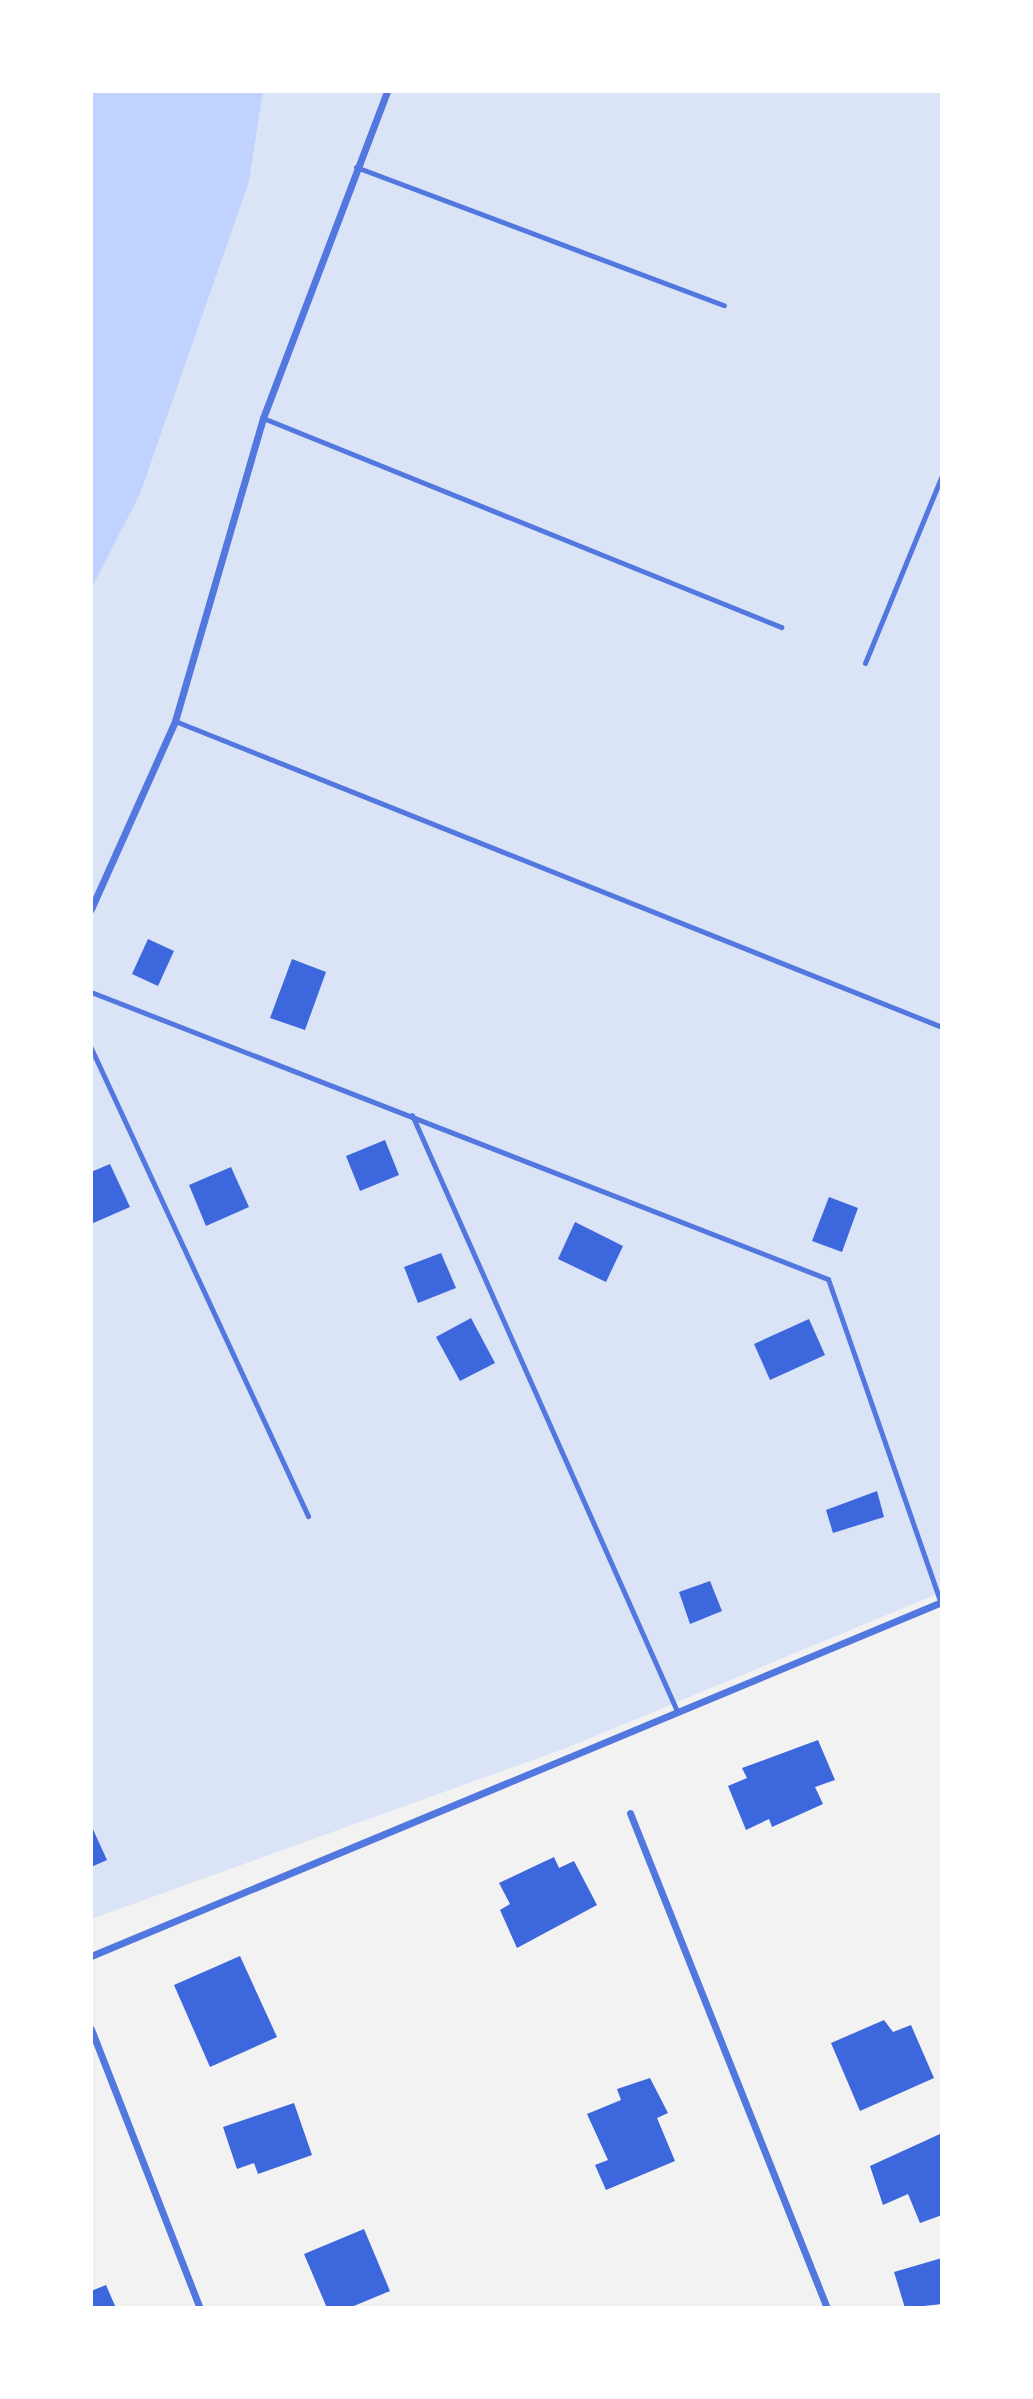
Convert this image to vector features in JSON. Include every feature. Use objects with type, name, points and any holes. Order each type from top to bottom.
[{"type":"street","points":[[91,909],[175,721],[264,418],[356,167],[387,91]]},
{"type":"street","points":[[91,1956],[942,1602]]},
{"type":"street","points":[[630,1813],[827,2308]]},
{"type":"street","points":[[91,2029],[200,2308]]},
{"type":"lane","points":[[356,167],[724,305]]},
{"type":"lane","points":[[264,418],[781,627]]},
{"type":"lane","points":[[864,663],[942,475]]},
{"type":"lane","points":[[175,721],[942,1027]]},
{"type":"lane","points":[[91,992],[828,1279],[942,1602]]},
{"type":"lane","points":[[91,1048],[309,1516]]},
{"type":"lane","points":[[412,1115],[677,1711]]},
{"type":"shaded area","points":[[263,91],[942,91],[942,1592],[569,1747],[91,1919],[91,590],[140,494],[249,182]]},
{"type":"water","points":[[91,91],[263,91],[249,182],[140,494],[91,590]]},
{"type":"building","points":[[148,939],[174,951],[158,986],[132,974]]},
{"type":"building","points":[[292,959],[326,972],[305,1030],[270,1018]]},
{"type":"building","points":[[385,1140],[399,1175],[360,1191],[346,1156]]},
{"type":"building","points":[[110,1164],[130,1207],[91,1224],[91,1172]]},
{"type":"building","points":[[231,1167],[249,1207],[206,1226],[189,1185]]},
{"type":"building","points":[[829,1197],[858,1208],[842,1252],[812,1241]]},
{"type":"building","points":[[575,1222],[623,1246],[606,1282],[558,1259]]},
{"type":"building","points":[[441,1253],[456,1288],[418,1303],[404,1267]]},
{"type":"building","points":[[471,1318],[495,1363],[460,1381],[436,1337]]},
{"type":"building","points":[[809,1319],[825,1355],[770,1380],[754,1344]]},
{"type":"building","points":[[877,1491],[884,1517],[833,1533],[826,1510]]},
{"type":"building","points":[[710,1581],[722,1611],[690,1624],[679,1592]]},
{"type":"building","points":[[818,1740],[835,1780],[815,1787],[823,1804],[772,1827],[769,1819],[746,1830],[728,1786],[747,1778],[742,1768]]},
{"type":"building","points":[[91,1825],[107,1860],[91,1867]]},
{"type":"building","points":[[554,1857],[559,1868],[574,1861],[597,1905],[517,1948],[500,1910],[510,1904],[499,1883]]},
{"type":"building","points":[[240,1956],[277,2037],[210,2067],[174,1985]]},
{"type":"building","points":[[884,2020],[893,2032],[911,2025],[934,2078],[860,2111],[831,2043]]},
{"type":"building","points":[[650,2078],[668,2113],[657,2118],[675,2161],[606,2190],[595,2165],[608,2160],[587,2114],[621,2100],[617,2089]]},
{"type":"building","points":[[294,2103],[312,2155],[258,2174],[254,2163],[237,2169],[223,2127]]},
{"type":"building","points":[[940,2134],[942,2215],[920,2223],[908,2194],[883,2205],[870,2166]]},
{"type":"building","points":[[364,2229],[390,2291],[349,2308],[327,2308],[304,2254]]},
{"type":"building","points":[[942,2258],[942,2304],[905,2308],[894,2272]]},
{"type":"building","points":[[106,2285],[116,2308],[91,2308],[91,2291]]}]
